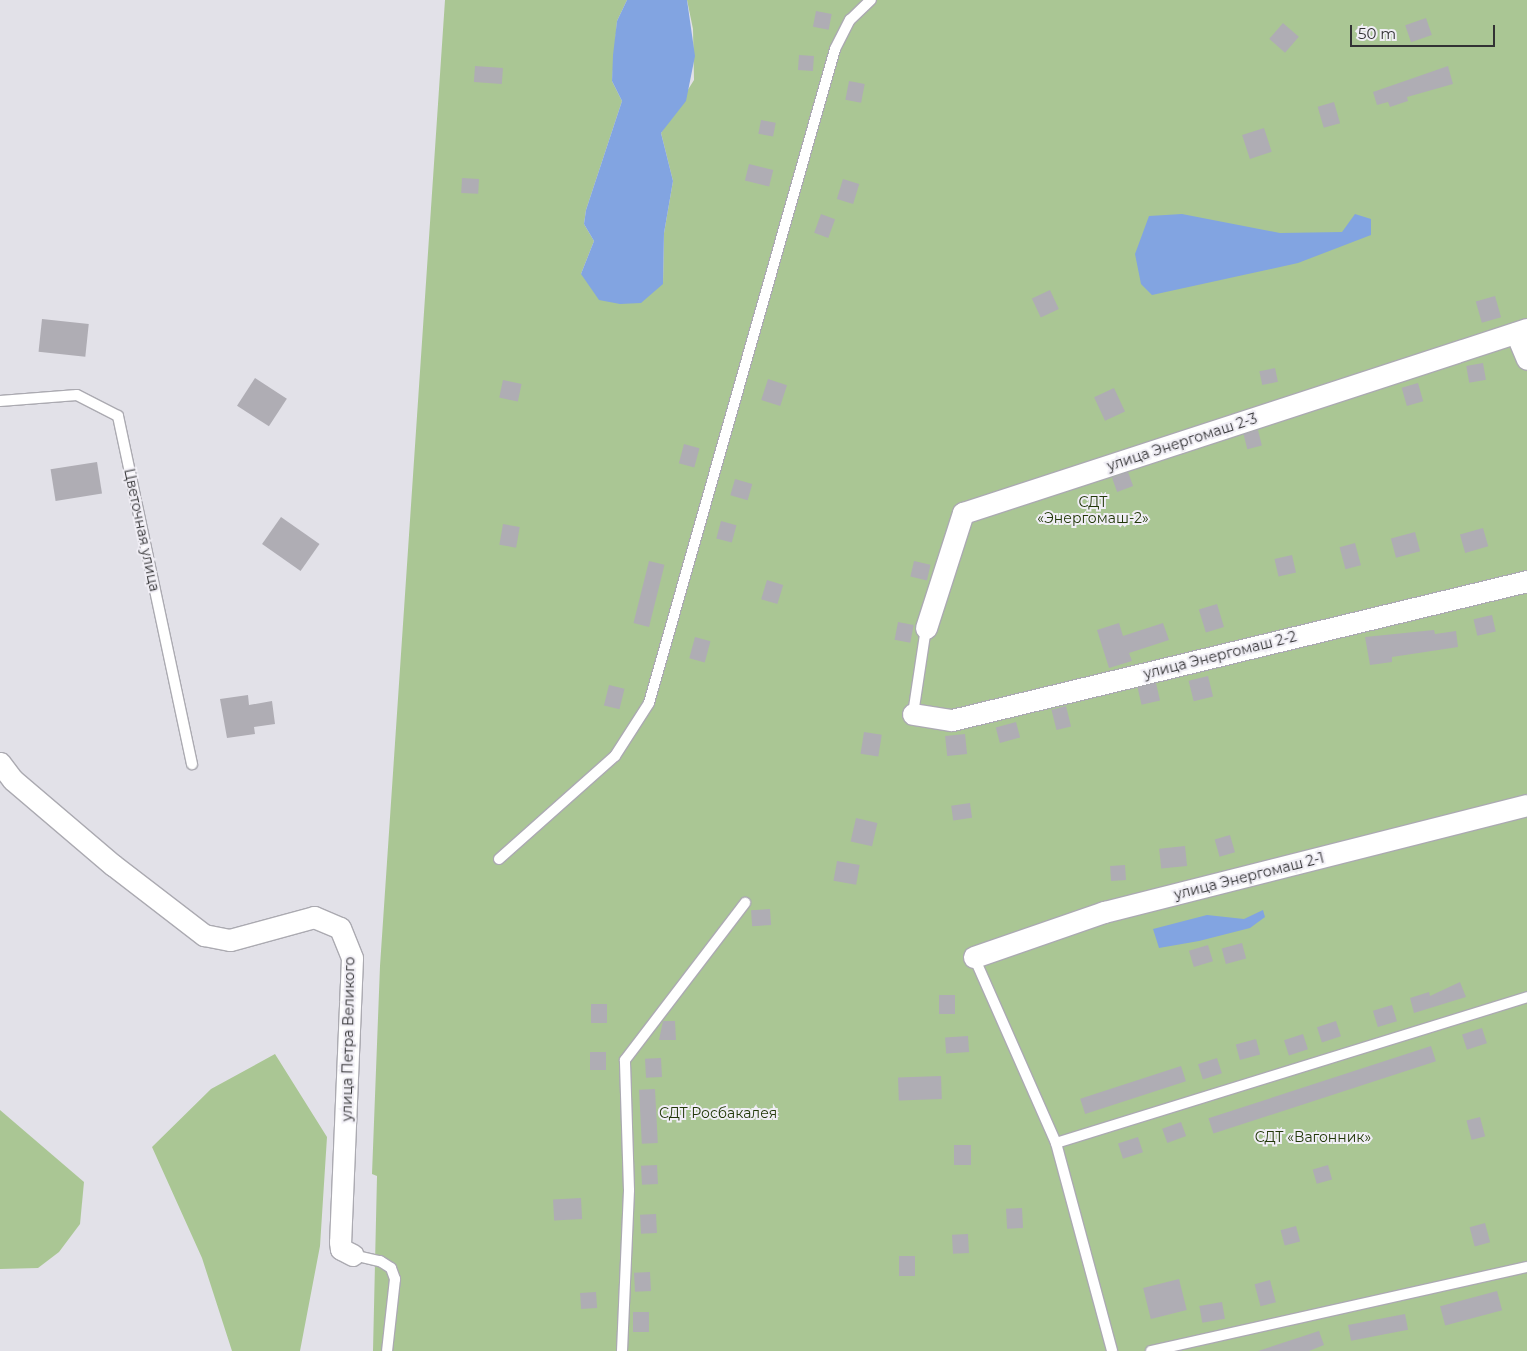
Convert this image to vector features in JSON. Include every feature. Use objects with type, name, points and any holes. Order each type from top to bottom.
[{"type":"street","points":[[1522,331],[1527,359]]},
{"type":"street","name":"улица Энергомаш 2-3","points":[[926,628],[963,513],[1522,331]]},
{"type":"street","name":"улица Энергомаш 2-2","points":[[912,714],[952,720],[1527,581]]},
{"type":"street","name":"улица Петра Великого","points":[[0,763],[13,780],[159,903],[204,935],[230,940],[314,917],[340,928],[352,958],[340,1242],[341,1249],[353,1255]]},
{"type":"street","name":"улица Энергомаш 2-1","points":[[974,957],[1104,912],[1527,806]]},
{"type":"lane","points":[[499,859],[615,756],[649,703],[835,49],[850,20],[871,0]]},
{"type":"lane","name":"Цветочная улица","points":[[0,401],[77,395],[118,416],[192,764]]},
{"type":"lane","points":[[912,714],[926,628]]},
{"type":"lane","points":[[622,1351],[629,1190],[625,1060],[745,903]]},
{"type":"lane","points":[[974,957],[1056,1143],[1112,1351]]},
{"type":"lane","points":[[1056,1143],[1527,998]]},
{"type":"lane","points":[[353,1255],[380,1261],[391,1268],[395,1280],[388,1351]]},
{"type":"lane","points":[[1151,1351],[1527,1267]]},
{"type":"green space","name":"СДТ «Энергомаш-2»","points":[[445,0],[627,0],[617,21],[612,81],[622,101],[586,210],[584,224],[594,241],[581,274],[663,284],[664,233],[673,181],[661,133],[694,80],[693,29],[687,0],[1527,0],[1527,1351],[373,1351],[377,1176],[372,1174],[380,966]]},
{"type":"green space","points":[[275,1054],[327,1137],[320,1246],[300,1351],[232,1351],[202,1258],[152,1147],[211,1089]]},
{"type":"green space","points":[[0,1110],[84,1182],[80,1224],[59,1252],[38,1268],[0,1269]]},
{"type":"water","points":[[627,0],[687,0],[695,56],[686,101],[661,133],[673,181],[664,233],[663,284],[641,303],[620,304],[599,300],[581,274],[594,241],[584,224],[586,210],[622,101],[612,81],[613,55],[617,21]]},
{"type":"water","points":[[1182,214],[1280,233],[1342,232],[1355,214],[1371,219],[1371,235],[1298,263],[1152,295],[1141,284],[1135,254],[1149,216]]},
{"type":"water","points":[[1263,910],[1265,917],[1250,928],[1199,941],[1159,948],[1153,929],[1207,915],[1244,919]]},
{"type":"building","points":[[816,11],[832,14],[829,30],[813,27]]},
{"type":"building","points":[[1426,18],[1432,35],[1411,42],[1405,25]]},
{"type":"building","points":[[1283,23],[1299,37],[1285,53],[1269,39]]},
{"type":"building","points":[[799,55],[814,56],[813,71],[798,70]]},
{"type":"building","points":[[475,66],[503,68],[502,84],[474,82]]},
{"type":"building","points":[[1448,66],[1453,84],[1407,97],[1408,101],[1390,107],[1388,102],[1377,105],[1373,92]]},
{"type":"building","points":[[849,81],[865,84],[861,103],[845,100]]},
{"type":"building","points":[[1334,102],[1340,123],[1324,128],[1318,107]]},
{"type":"building","points":[[761,120],[776,123],[773,137],[758,134]]},
{"type":"building","points":[[1264,128],[1272,152],[1250,159],[1242,135]]},
{"type":"building","points":[[749,164],[773,170],[769,187],[745,180]]},
{"type":"building","points":[[462,178],[479,179],[478,194],[461,193]]},
{"type":"building","points":[[843,179],[859,184],[853,204],[837,199]]},
{"type":"building","points":[[821,214],[835,219],[828,238],[814,233]]},
{"type":"building","points":[[1050,290],[1059,309],[1041,317],[1032,298]]},
{"type":"building","points":[[1495,296],[1501,317],[1482,323],[1476,302]]},
{"type":"building","points":[[42,319],[89,324],[85,357],[39,352]]},
{"type":"building","points":[[1483,363],[1486,380],[1469,383],[1466,366]]},
{"type":"building","points":[[1275,368],[1278,382],[1262,385],[1259,371]]},
{"type":"building","points":[[255,378],[287,399],[269,426],[237,406]]},
{"type":"building","points":[[768,379],[787,385],[780,406],[761,400]]},
{"type":"building","points":[[503,380],[522,384],[518,402],[499,398]]},
{"type":"building","points":[[1418,383],[1423,401],[1407,406],[1402,388]]},
{"type":"building","points":[[1114,388],[1125,412],[1105,421],[1094,397]]},
{"type":"building","points":[[1258,430],[1262,446],[1247,449],[1243,434]]},
{"type":"building","points":[[684,444],[699,448],[694,467],[679,463]]},
{"type":"building","points":[[97,462],[102,494],[56,501],[51,469]]},
{"type":"building","points":[[1128,472],[1133,486],[1117,492],[1112,478]]},
{"type":"building","points":[[735,479],[752,484],[748,500],[730,495]]},
{"type":"building","points":[[281,517],[320,544],[301,571],[262,544]]},
{"type":"building","points":[[721,521],[736,525],[732,543],[716,538]]},
{"type":"building","points":[[503,524],[520,527],[516,548],[499,545]]},
{"type":"building","points":[[1483,528],[1488,546],[1465,553],[1460,535]]},
{"type":"building","points":[[1415,532],[1420,551],[1396,558],[1391,538]]},
{"type":"building","points":[[1355,543],[1361,565],[1345,569],[1340,547]]},
{"type":"building","points":[[1292,555],[1296,573],[1279,577],[1274,559]]},
{"type":"building","points":[[649,561],[665,565],[649,627],[634,623]]},
{"type":"building","points":[[914,561],[931,565],[927,580],[910,577]]},
{"type":"building","points":[[767,580],[783,585],[777,604],[761,599]]},
{"type":"building","points":[[1217,604],[1224,627],[1206,633],[1199,610]]},
{"type":"building","points":[[1492,615],[1496,632],[1477,636],[1473,619]]},
{"type":"building","points":[[898,622],[914,625],[910,643],[895,640]]},
{"type":"building","points":[[1119,623],[1123,636],[1163,623],[1169,640],[1129,653],[1132,661],[1109,668],[1097,630]]},
{"type":"building","points":[[1434,630],[1435,634],[1456,631],[1458,647],[1392,657],[1392,662],[1370,665],[1365,637]]},
{"type":"building","points":[[695,637],[710,641],[705,662],[689,658]]},
{"type":"building","points":[[1208,676],[1213,696],[1194,701],[1189,681]]},
{"type":"building","points":[[1156,683],[1160,701],[1142,705],[1137,687]]},
{"type":"building","points":[[609,685],[625,689],[619,709],[604,705]]},
{"type":"building","points":[[248,695],[249,705],[272,701],[275,724],[254,727],[255,734],[227,738],[220,699]]},
{"type":"building","points":[[1066,706],[1071,726],[1057,730],[1051,710]]},
{"type":"building","points":[[1016,722],[1020,737],[1000,743],[996,727]]},
{"type":"building","points":[[864,732],[882,735],[878,757],[861,754]]},
{"type":"building","points":[[965,734],[967,754],[947,756],[945,736]]},
{"type":"building","points":[[970,803],[972,818],[953,820],[951,806]]},
{"type":"building","points":[[856,818],[877,823],[872,846],[851,841]]},
{"type":"building","points":[[1230,835],[1235,852],[1220,857],[1215,839]]},
{"type":"building","points":[[1185,846],[1187,866],[1161,869],[1159,849]]},
{"type":"building","points":[[837,861],[860,865],[856,885],[834,881]]},
{"type":"building","points":[[1125,865],[1126,880],[1111,881],[1110,866]]},
{"type":"building","points":[[770,909],[771,925],[752,926],[751,910]]},
{"type":"building","points":[[1242,943],[1246,958],[1226,964],[1222,948]]},
{"type":"building","points":[[1208,945],[1213,961],[1194,967],[1189,951]]},
{"type":"building","points":[[1460,982],[1466,997],[1414,1013],[1410,998],[1429,992],[1430,996]]},
{"type":"building","points":[[939,995],[955,995],[955,1014],[939,1014]]},
{"type":"building","points":[[591,1004],[607,1004],[607,1023],[591,1023]]},
{"type":"building","points":[[1392,1005],[1397,1021],[1378,1027],[1373,1011]]},
{"type":"building","points":[[663,1021],[675,1021],[676,1040],[659,1040]]},
{"type":"building","points":[[1336,1021],[1341,1036],[1322,1042],[1317,1027]]},
{"type":"building","points":[[1482,1028],[1487,1043],[1467,1050],[1462,1034]]},
{"type":"building","points":[[1303,1034],[1308,1049],[1289,1055],[1284,1040]]},
{"type":"building","points":[[968,1036],[969,1052],[946,1054],[945,1038]]},
{"type":"building","points":[[1256,1039],[1260,1054],[1240,1060],[1236,1044]]},
{"type":"building","points":[[1431,1046],[1436,1061],[1213,1134],[1208,1118]]},
{"type":"building","points":[[590,1052],[606,1052],[606,1070],[590,1070]]},
{"type":"building","points":[[661,1058],[662,1077],[646,1078],[645,1059]]},
{"type":"building","points":[[1217,1058],[1222,1073],[1203,1079],[1198,1064]]},
{"type":"building","points":[[1181,1066],[1186,1081],[1085,1114],[1080,1099]]},
{"type":"building","points":[[941,1076],[942,1099],[899,1100],[898,1078]]},
{"type":"building","points":[[655,1089],[658,1143],[642,1144],[639,1090]]},
{"type":"building","points":[[1480,1117],[1485,1136],[1472,1140],[1466,1121]]},
{"type":"building","points":[[1181,1122],[1186,1136],[1167,1143],[1162,1129]]},
{"type":"building","points":[[1138,1137],[1143,1152],[1123,1159],[1118,1143]]},
{"type":"building","points":[[954,1145],[971,1145],[971,1165],[954,1165]]},
{"type":"building","points":[[657,1165],[658,1184],[642,1185],[641,1166]]},
{"type":"building","points":[[1328,1165],[1332,1179],[1317,1184],[1313,1169]]},
{"type":"building","points":[[581,1198],[582,1219],[554,1220],[553,1199]]},
{"type":"building","points":[[1022,1208],[1023,1228],[1007,1229],[1006,1209]]},
{"type":"building","points":[[656,1214],[657,1233],[641,1234],[640,1215]]},
{"type":"building","points":[[1485,1223],[1490,1242],[1475,1246],[1470,1227]]},
{"type":"building","points":[[1296,1226],[1300,1241],[1285,1246],[1281,1230]]},
{"type":"building","points":[[968,1234],[969,1253],[953,1254],[952,1235]]},
{"type":"building","points":[[899,1256],[915,1256],[915,1276],[899,1276]]},
{"type":"building","points":[[650,1272],[651,1291],[635,1292],[634,1273]]},
{"type":"building","points":[[1179,1279],[1187,1310],[1151,1319],[1143,1288]]},
{"type":"building","points":[[1270,1280],[1276,1302],[1260,1306],[1255,1284]]},
{"type":"building","points":[[1497,1291],[1502,1310],[1445,1326],[1440,1306]]},
{"type":"building","points":[[596,1292],[597,1308],[581,1309],[580,1293]]},
{"type":"building","points":[[1222,1302],[1225,1319],[1202,1323],[1199,1306]]},
{"type":"building","points":[[633,1312],[649,1312],[649,1332],[633,1332]]},
{"type":"building","points":[[1405,1314],[1408,1330],[1351,1341],[1348,1325]]},
{"type":"building","points":[[1319,1331],[1324,1345],[1309,1351],[1258,1351]]},
{"type":"park label","name":"СДТ Росбакалея","points":[[718,1113]]},
{"type":"park label","name":"СДТ «Вагонник»","points":[[1313,1137]]}]
